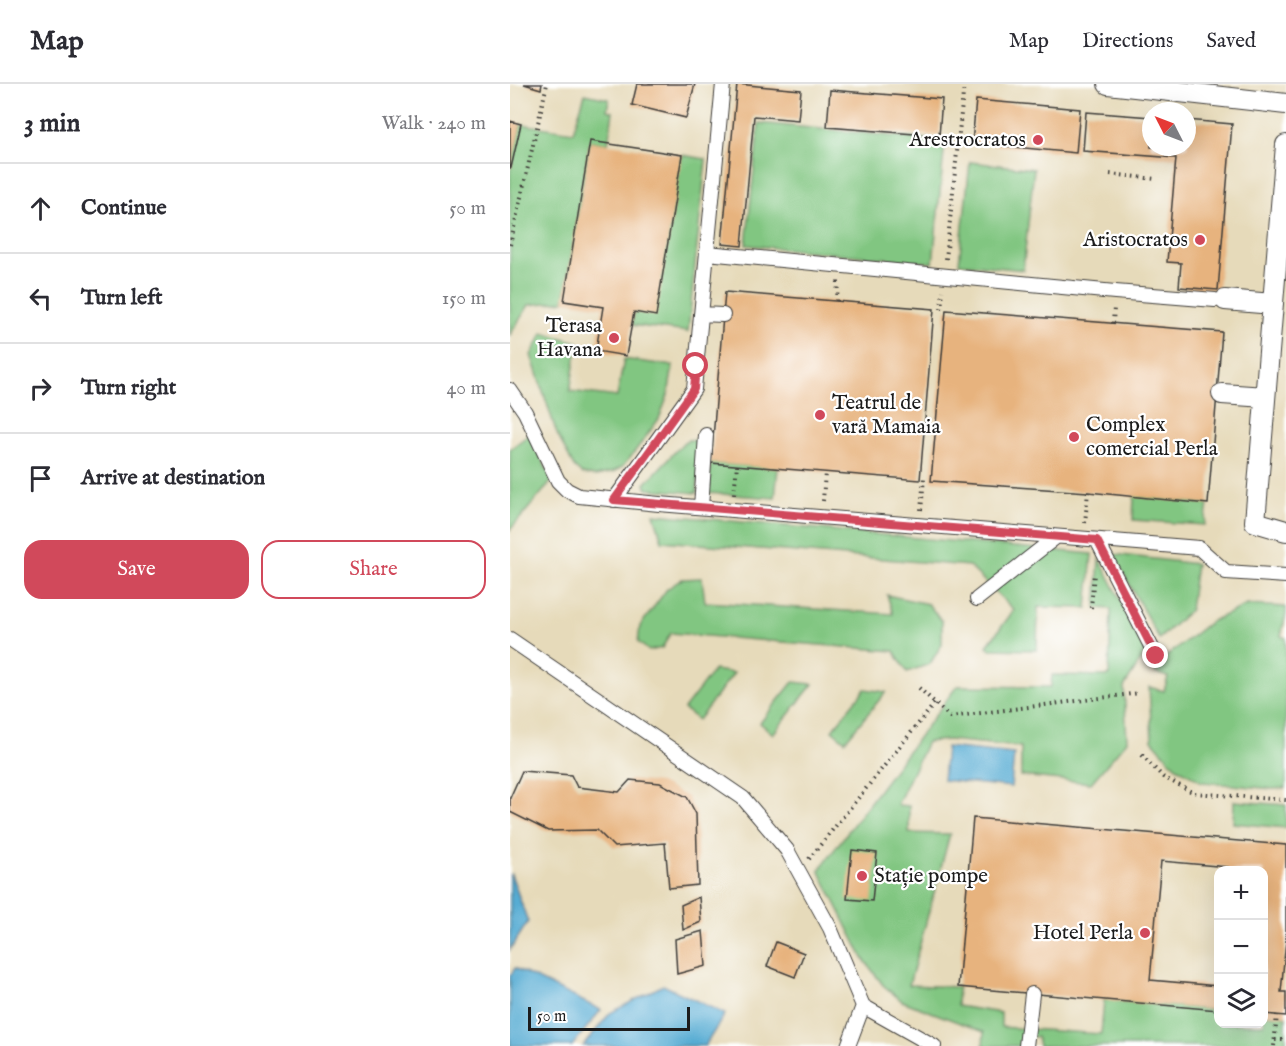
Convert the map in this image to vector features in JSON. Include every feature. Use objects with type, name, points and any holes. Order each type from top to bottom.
[{"type":"street","points":[[1108,84],[1286,104]]},
{"type":"street","points":[[1286,145],[1255,522],[1286,531]]},
{"type":"street","points":[[1220,300],[1273,304]]},
{"type":"street","points":[[1222,394],[1265,398]]},
{"type":"lane","points":[[614,500],[694,389],[723,84]]},
{"type":"lane","points":[[707,253],[1220,300]]},
{"type":"lane","points":[[701,314],[723,315]]},
{"type":"lane","points":[[510,390],[525,412],[558,481],[567,490],[579,496],[1199,548],[1226,572],[1286,576]]},
{"type":"lane","points":[[701,507],[706,435]]},
{"type":"lane","points":[[977,599],[1056,537]]},
{"type":"lane","points":[[1090,539],[1156,656]]},
{"type":"lane","points":[[510,639],[743,798],[787,850],[830,927],[863,1006],[934,1046]]},
{"type":"lane","points":[[1026,1046],[1032,994]]},
{"type":"lane","points":[[848,1046],[863,1006]]},
{"type":"path","points":[[510,245],[547,84]]},
{"type":"path","points":[[946,262],[964,84]]},
{"type":"path","points":[[1110,174],[1156,179]]},
{"type":"path","points":[[837,291],[837,301]]},
{"type":"path","points":[[941,309],[942,298]]},
{"type":"path","points":[[1113,323],[1114,312]]},
{"type":"path","points":[[736,474],[737,465]]},
{"type":"path","points":[[825,472],[825,481]]},
{"type":"path","points":[[923,491],[924,478]]},
{"type":"path","points":[[1088,492],[1090,539]]},
{"type":"path","points":[[919,688],[950,717],[1140,693]]},
{"type":"path","points":[[799,871],[935,703]]},
{"type":"path","points":[[1142,755],[1163,777],[1194,793],[1286,800]]},
{"type":"path","points":[[1274,1046],[1277,1015]]},
{"type":"path","points":[[1275,1040],[1286,1040]]},
{"type":"shaded area","points":[[510,84],[1286,84],[1286,1046],[510,1046]]},
{"type":"green space","points":[[585,94],[609,99],[607,110],[613,112],[608,144],[590,141],[564,301],[529,305],[510,335],[510,172],[521,124],[573,132]]},
{"type":"green space","points":[[759,123],[945,141],[933,263],[746,245]]},
{"type":"green space","points":[[682,155],[706,159],[688,332],[632,325],[634,312],[655,315]]},
{"type":"green space","points":[[970,162],[1034,169],[1023,270],[959,263]]},
{"type":"green space","points":[[543,333],[578,342],[570,391],[617,397],[624,359],[673,366],[668,395],[659,419],[630,458],[622,467],[613,472],[596,476],[582,474],[574,467],[557,434],[531,355]]},
{"type":"green space","points":[[530,434],[552,481],[510,530],[510,449]]},
{"type":"green space","points":[[688,440],[701,440],[697,493],[647,489],[645,484]]},
{"type":"green space","points":[[711,463],[778,468],[775,498],[708,493]]},
{"type":"green space","points":[[1134,496],[1208,504],[1205,525],[1133,520]]},
{"type":"green space","points":[[654,514],[1092,554],[1087,608],[1038,607],[1037,650],[990,649],[987,646],[1014,610],[969,566],[662,541]]},
{"type":"green space","points":[[1113,554],[1196,564],[1190,610],[1159,639]]},
{"type":"green space","points":[[1099,558],[1147,650],[1124,687],[1127,741],[1091,783],[1021,776],[1021,747],[948,740],[927,742],[897,805],[909,806],[909,833],[950,834],[909,985],[958,987],[957,1006],[1001,1013],[1001,1027],[1101,1034],[1104,1000],[1214,1010],[1214,1028],[1268,1028],[1268,1014],[1286,1016],[1286,1046],[1039,1046],[1037,1037],[1023,1035],[1020,1046],[983,1046],[984,1032],[902,1001],[883,985],[863,958],[819,870],[957,686],[1051,687],[1052,675],[1109,676],[1111,609],[1096,608]]},
{"type":"green space","points":[[702,578],[705,602],[893,614],[887,595],[928,604],[942,621],[942,644],[930,664],[907,672],[894,651],[671,633],[662,648],[649,651],[638,642],[640,626],[667,589],[682,579]]},
{"type":"green space","points":[[1247,605],[1286,607],[1281,636],[1286,638],[1286,788],[1273,789],[1202,782],[1175,766],[1152,740],[1149,687],[1164,691],[1168,677],[1155,673],[1164,658],[1210,622]]},
{"type":"green space","points":[[714,670],[734,673],[698,720],[684,709]]},
{"type":"green space","points":[[793,682],[813,684],[773,734],[760,723]]},
{"type":"green space","points":[[865,689],[886,692],[845,741],[832,730]]},
{"type":"green space","points":[[1234,801],[1286,805],[1286,828],[1233,823]]},
{"type":"water","points":[[946,747],[1014,754],[1011,787],[943,780]]},
{"type":"water","points":[[510,875],[528,922],[510,950]]},
{"type":"water","points":[[515,968],[601,1010],[572,1046],[510,1046],[510,976]]},
{"type":"water","points":[[663,985],[725,1014],[705,1046],[583,1046],[610,1013]]},
{"type":"building","points":[[524,84],[542,84],[541,89]]},
{"type":"building","points":[[637,84],[695,84],[686,118],[632,105]]},
{"type":"building","points":[[737,84],[801,90],[798,120],[754,116],[742,246],[722,244]]},
{"type":"building","points":[[830,90],[942,99],[939,136],[827,127]]},
{"type":"building","points":[[976,100],[1080,109],[1076,153],[972,143]]},
{"type":"building","points":[[1086,112],[1142,116],[1142,155],[1083,151]]},
{"type":"building","points":[[510,121],[521,124],[511,168],[510,168]]},
{"type":"building","points":[[1196,121],[1232,124],[1218,290],[1179,287],[1181,263],[1167,262],[1176,158],[1149,156],[1196,156]]},
{"type":"building","points":[[590,141],[682,155],[656,316],[634,312],[626,356],[596,351],[603,307],[564,301]]},
{"type":"building","name":"Teatrul de vară Mamaia","points":[[725,292],[934,309],[920,480],[711,463]]},
{"type":"building","name":"Complex comercial Perla","points":[[946,310],[1222,332],[1208,504],[1088,492],[931,481]]},
{"type":"building","points":[[522,771],[571,775],[577,787],[619,792],[630,780],[660,783],[687,797],[696,814],[698,885],[669,888],[665,843],[614,847],[597,830],[548,831],[510,812],[510,798]]},
{"type":"building","points":[[973,818],[1286,845],[1286,940],[1281,992],[1286,992],[1286,1016],[1268,1014],[1268,866],[1217,866],[1161,861],[1150,980],[1214,986],[1214,1010],[958,987]]},
{"type":"building","name":"Stație pompe","points":[[852,850],[877,853],[872,901],[847,899]]},
{"type":"building","points":[[699,897],[701,922],[683,930],[681,905]]},
{"type":"building","points":[[703,931],[706,966],[677,974],[675,939]]},
{"type":"building","points":[[776,942],[804,953],[795,977],[767,966]]},
{"type":"place","name":"Arestrocratos","points":[[1038,140]]},
{"type":"place","name":"Aristocratos","points":[[1200,240]]},
{"type":"place","name":"Terasa Havana","points":[[614,338]]},
{"type":"place","name":"Teatrul de vară Mamaia","points":[[820,415]]},
{"type":"place","name":"Complex comercial Perla","points":[[1074,437]]},
{"type":"place","name":"Stație pompe","points":[[862,876]]},
{"type":"place","name":"Hotel Perla","points":[[1145,933]]},
{"type":"route","points":[[696,366],[694,389],[614,500],[1097,540],[1156,656]]}]
